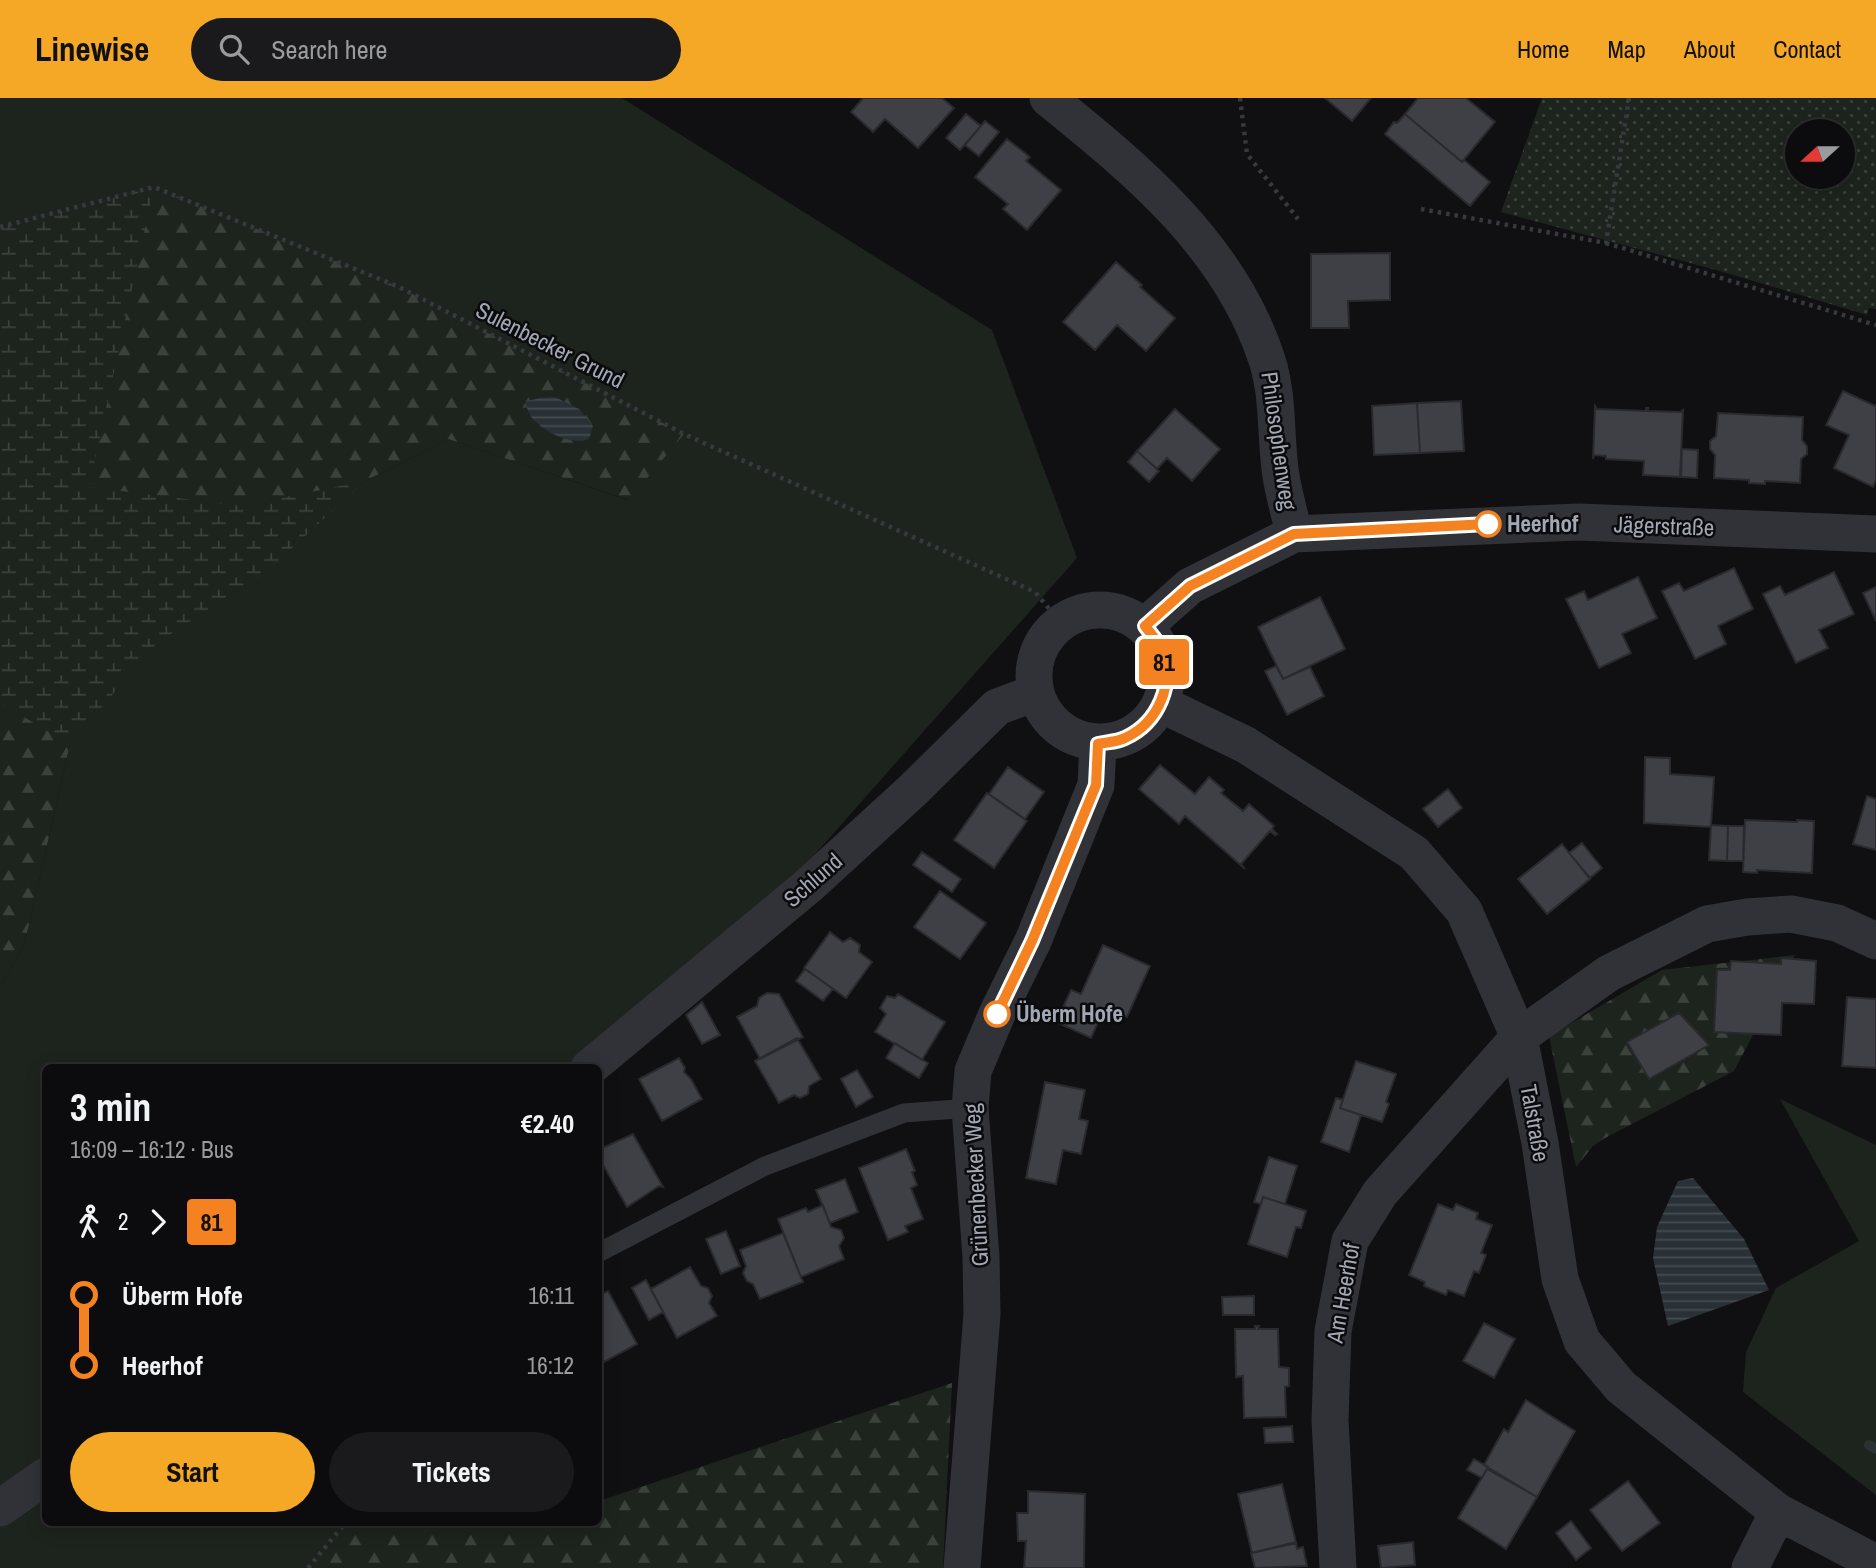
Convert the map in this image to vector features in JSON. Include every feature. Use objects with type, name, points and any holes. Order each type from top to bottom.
[{"type":"street","name":"Philosophenweg","points":[[1048,98],[1113,150],[1165,198],[1224,269],[1267,361],[1276,408],[1281,475],[1294,534]]},
{"type":"street","name":"Jägerstraße","points":[[1145,626],[1190,586],[1294,534],[1579,522],[1876,534]]},
{"type":"street","points":[[1096,609],[1122,612],[1145,626],[1161,649],[1167,676],[1161,704],[1146,725],[1124,739],[1098,744],[1070,737],[1048,719],[1035,693],[1034,660],[1049,631],[1070,615],[1096,609]]},
{"type":"street","name":"Schlund","points":[[594,1064],[808,886],[913,790],[997,707],[1035,693]]},
{"type":"street","name":"Talstraße","points":[[1161,704],[1246,745],[1414,853],[1464,911],[1519,1037],[1540,1143],[1560,1279],[1583,1341],[1621,1387],[1778,1512],[1876,1563]]},
{"type":"street","name":"Grünenbecker Weg","points":[[961,1568],[982,1314],[982,1257],[970,1108],[973,1071],[1032,941],[1096,785],[1098,744]]},
{"type":"street","name":"Am Heerhof","points":[[1338,1568],[1330,1420],[1333,1344],[1350,1241],[1380,1193],[1519,1037],[1609,973],[1707,924],[1747,917],[1791,914],[1837,923],[1876,941]]},
{"type":"street","points":[[0,1508],[42,1479]]},
{"type":"street","points":[[1750,1568],[1778,1512]]},
{"type":"lane","points":[[602,1251],[765,1166],[904,1113],[970,1108]]},
{"type":"path","points":[[1240,98],[1247,154],[1298,219]]},
{"type":"path","points":[[1606,243],[1629,98]]},
{"type":"path","name":"Sulenbecker Grund","points":[[0,227],[154,187],[399,287],[684,434],[1035,592],[1060,623]]},
{"type":"path","points":[[1421,209],[1606,243],[1876,325]]},
{"type":"path","points":[[308,1568],[343,1526]]},
{"type":"green space","points":[[0,98],[622,98],[992,330],[1077,558],[809,861],[571,1064],[42,1064],[42,1462],[0,1493],[0,988],[25,942],[70,744],[157,643],[266,572],[365,481],[448,439],[628,500],[154,188],[0,227]]},
{"type":"green space","points":[[1542,98],[1876,98],[1876,309],[1869,308],[1867,315],[1720,271],[1501,212]]},
{"type":"green space","points":[[154,187],[399,287],[684,434],[629,500],[448,439],[365,481],[266,572],[157,643],[70,744],[25,942],[0,988],[0,227]]},
{"type":"green space","points":[[154,187],[89,487],[241,506],[365,481],[266,572],[157,643],[70,744],[0,703],[0,227]]},
{"type":"green space","points":[[1795,955],[1734,1071],[1605,1138],[1593,1146],[1576,1167],[1549,1036],[1662,970]]},
{"type":"green space","points":[[1780,1099],[1876,1145],[1876,1495],[1743,1392],[1746,1352],[1776,1288],[1859,1241]]},
{"type":"green space","points":[[952,1383],[943,1568],[308,1568],[343,1526],[602,1526],[602,1500]]},
{"type":"green space","points":[[42,1486],[42,1526],[343,1526],[308,1568],[0,1568],[0,1517]]},
{"type":"shaded area","points":[[555,397],[579,409],[593,426],[589,439],[567,439],[544,428],[532,418],[525,402]]},
{"type":"shaded area","points":[[1693,1178],[1744,1239],[1769,1290],[1668,1326],[1653,1258],[1657,1227],[1678,1181]]},
{"type":"building","points":[[863,98],[942,98],[954,108],[918,148],[885,119],[873,132],[851,112]]},
{"type":"building","points":[[1325,98],[1371,98],[1352,121]]},
{"type":"building","points":[[1418,98],[1466,98],[1495,122],[1462,162],[1405,114]]},
{"type":"building","points":[[966,114],[981,126],[960,150],[946,138]]},
{"type":"building","points":[[1405,114],[1490,182],[1470,206],[1385,134],[1394,122],[1397,123]]},
{"type":"building","points":[[985,121],[999,132],[979,156],[965,145]]},
{"type":"building","points":[[1007,139],[1030,157],[1026,161],[1061,190],[1027,230],[1003,209],[1008,204],[975,177]]},
{"type":"building","points":[[1390,253],[1390,300],[1348,301],[1349,328],[1311,328],[1311,254]]},
{"type":"building","points":[[1116,262],[1175,318],[1146,351],[1117,325],[1095,350],[1063,322]]},
{"type":"building","points":[[1843,391],[1875,406],[1876,404],[1876,480],[1873,487],[1834,468],[1849,435],[1826,425]]},
{"type":"building","points":[[1461,401],[1464,451],[1420,453],[1417,403]]},
{"type":"building","points":[[1417,403],[1420,453],[1374,455],[1372,406]]},
{"type":"building","points":[[1595,406],[1597,409],[1683,410],[1680,477],[1643,475],[1644,461],[1606,459],[1606,456],[1594,455],[1593,459]]},
{"type":"building","points":[[1175,409],[1220,449],[1192,481],[1167,458],[1157,469],[1137,451]]},
{"type":"building","points":[[1718,413],[1803,417],[1802,440],[1807,446],[1807,454],[1801,459],[1800,483],[1765,481],[1765,484],[1749,483],[1749,480],[1714,478],[1715,455],[1710,449],[1710,441],[1716,436]]},
{"type":"building","points":[[1682,449],[1698,450],[1697,478],[1681,477]]},
{"type":"building","points":[[1137,451],[1159,471],[1149,482],[1128,462]]},
{"type":"building","points":[[1734,568],[1753,609],[1718,626],[1726,644],[1695,659],[1662,591],[1679,583],[1684,591]]},
{"type":"building","points":[[1834,572],[1854,614],[1819,630],[1828,648],[1796,663],[1763,594],[1780,586],[1785,595]]},
{"type":"building","points":[[1638,577],[1657,618],[1622,634],[1631,653],[1599,668],[1566,599],[1584,591],[1588,600]]},
{"type":"building","points":[[1876,587],[1876,621],[1863,593]]},
{"type":"building","points":[[1320,597],[1345,649],[1283,679],[1258,627]]},
{"type":"building","points":[[1276,666],[1283,679],[1310,667],[1324,696],[1287,715],[1265,671]]},
{"type":"building","points":[[1645,757],[1670,758],[1670,774],[1714,777],[1711,827],[1644,823]]},
{"type":"building","points":[[1160,765],[1195,794],[1209,777],[1224,790],[1221,793],[1243,811],[1249,804],[1274,826],[1272,829],[1277,834],[1270,831],[1241,864],[1245,869],[1185,816],[1179,824],[1139,789]]},
{"type":"building","points":[[1008,767],[1044,792],[1025,819],[989,794]]},
{"type":"building","points":[[1448,789],[1462,808],[1438,827],[1423,809]]},
{"type":"building","points":[[987,793],[1027,821],[994,868],[954,840]]},
{"type":"building","points":[[1867,796],[1876,799],[1876,850],[1853,844]]},
{"type":"building","points":[[1745,820],[1814,821],[1812,873],[1757,870],[1757,873],[1743,872]]},
{"type":"building","points":[[1711,825],[1728,826],[1727,861],[1709,860]]},
{"type":"building","points":[[1728,826],[1744,826],[1743,861],[1727,861]]},
{"type":"building","points":[[1582,843],[1602,868],[1590,878],[1569,853]]},
{"type":"building","points":[[1562,844],[1590,879],[1547,914],[1518,879]]},
{"type":"building","points":[[922,852],[961,879],[952,892],[913,865]]},
{"type":"building","points":[[940,891],[986,923],[960,959],[914,927]]},
{"type":"building","points":[[830,932],[843,942],[850,938],[860,945],[859,952],[872,962],[846,998],[804,968]]},
{"type":"building","points":[[1103,945],[1150,966],[1127,1017],[1104,1009],[1091,1038],[1056,1022],[1071,990],[1081,994]]},
{"type":"building","points":[[1781,958],[1816,961],[1814,1004],[1782,1003],[1781,1035],[1714,1032],[1717,970],[1730,970],[1731,961],[1781,964]]},
{"type":"building","points":[[805,969],[833,989],[823,1001],[796,981]]},
{"type":"building","points":[[767,993],[779,994],[803,1037],[760,1059],[737,1017],[757,1006],[759,998]]},
{"type":"building","points":[[898,994],[945,1022],[922,1060],[875,1032],[886,1014],[880,1008],[887,996],[895,998]]},
{"type":"building","points":[[1847,997],[1876,999],[1876,1068],[1842,1066]]},
{"type":"building","points":[[702,1002],[720,1035],[702,1044],[686,1015]]},
{"type":"building","points":[[1679,1013],[1709,1045],[1649,1079],[1627,1042]]},
{"type":"building","points":[[797,1038],[821,1079],[809,1086],[808,1094],[800,1098],[794,1095],[779,1103],[755,1061]]},
{"type":"building","points":[[895,1043],[928,1063],[919,1078],[886,1058]]},
{"type":"building","points":[[679,1058],[685,1068],[684,1072],[702,1099],[662,1121],[639,1079]]},
{"type":"building","points":[[1356,1061],[1396,1074],[1382,1122],[1340,1108]]},
{"type":"building","points":[[857,1070],[873,1097],[856,1107],[841,1079]]},
{"type":"building","points":[[1045,1082],[1085,1090],[1079,1119],[1088,1121],[1081,1154],[1063,1150],[1056,1184],[1026,1178]]},
{"type":"building","points":[[1336,1098],[1343,1100],[1340,1108],[1361,1115],[1349,1152],[1321,1142]]},
{"type":"building","points":[[633,1134],[663,1187],[659,1186],[627,1207],[602,1163],[602,1148]]},
{"type":"building","points":[[906,1149],[915,1171],[912,1172],[917,1185],[911,1188],[923,1219],[905,1226],[908,1232],[888,1240],[859,1168]]},
{"type":"building","points":[[1269,1157],[1297,1166],[1285,1204],[1263,1197],[1261,1204],[1254,1202]]},
{"type":"building","points":[[845,1179],[858,1212],[830,1223],[816,1190]]},
{"type":"building","points":[[1263,1197],[1306,1211],[1301,1228],[1296,1227],[1287,1257],[1248,1244]]},
{"type":"building","points":[[1438,1204],[1453,1210],[1456,1204],[1478,1213],[1476,1219],[1492,1225],[1481,1253],[1486,1255],[1479,1273],[1474,1271],[1464,1296],[1448,1290],[1446,1295],[1424,1286],[1425,1282],[1409,1275]]},
{"type":"building","points":[[823,1205],[831,1227],[841,1230],[844,1238],[839,1246],[844,1259],[801,1277],[778,1219],[806,1208],[808,1212]]},
{"type":"building","points":[[726,1231],[740,1266],[721,1274],[706,1239]]},
{"type":"building","points":[[783,1233],[803,1282],[760,1299],[753,1284],[747,1281],[743,1273],[746,1266],[740,1250]]},
{"type":"building","points":[[690,1267],[701,1286],[708,1288],[712,1296],[709,1303],[717,1316],[677,1338],[651,1289]]},
{"type":"building","points":[[646,1280],[663,1312],[649,1320],[632,1288]]},
{"type":"building","points":[[608,1291],[637,1344],[604,1362],[602,1359],[602,1294]]},
{"type":"building","points":[[1254,1296],[1254,1315],[1223,1315],[1222,1297]]},
{"type":"building","points":[[1484,1323],[1515,1339],[1494,1378],[1463,1361]]},
{"type":"building","points":[[1255,1326],[1259,1326],[1258,1329],[1278,1329],[1279,1367],[1289,1368],[1289,1386],[1285,1387],[1286,1417],[1244,1418],[1243,1376],[1236,1377],[1235,1329],[1255,1329]]},
{"type":"building","points":[[1526,1400],[1575,1431],[1537,1497],[1484,1465],[1504,1429],[1508,1432]]},
{"type":"building","points":[[1292,1426],[1293,1442],[1265,1443],[1264,1428]]},
{"type":"building","points":[[1474,1459],[1488,1467],[1482,1478],[1467,1470]]},
{"type":"building","points":[[1487,1469],[1537,1497],[1506,1549],[1458,1518]]},
{"type":"building","points":[[1628,1481],[1660,1523],[1622,1551],[1590,1510]]},
{"type":"building","points":[[1282,1484],[1296,1543],[1252,1553],[1238,1494]]},
{"type":"building","points":[[1028,1491],[1085,1494],[1084,1568],[1024,1568],[1026,1541],[1018,1541],[1017,1513],[1028,1513]]},
{"type":"building","points":[[1571,1521],[1591,1548],[1576,1560],[1556,1533]]},
{"type":"building","points":[[1296,1542],[1297,1549],[1303,1547],[1307,1566],[1255,1568],[1251,1553]]},
{"type":"building","points":[[1413,1542],[1415,1565],[1381,1568],[1378,1546]]},
{"type":"waterway","points":[[1869,1445],[1876,1449]]},
{"type":"bus line","name":"81","points":[[997,1014],[1032,941],[1096,785],[1098,744],[1124,739],[1146,725],[1161,704],[1167,676],[1161,649],[1145,626],[1190,586],[1294,534],[1488,524]]},
{"type":"place","name":"Heerhof","points":[[1488,524]]},
{"type":"place","name":"Überm Hofe","points":[[997,1014]]}]
